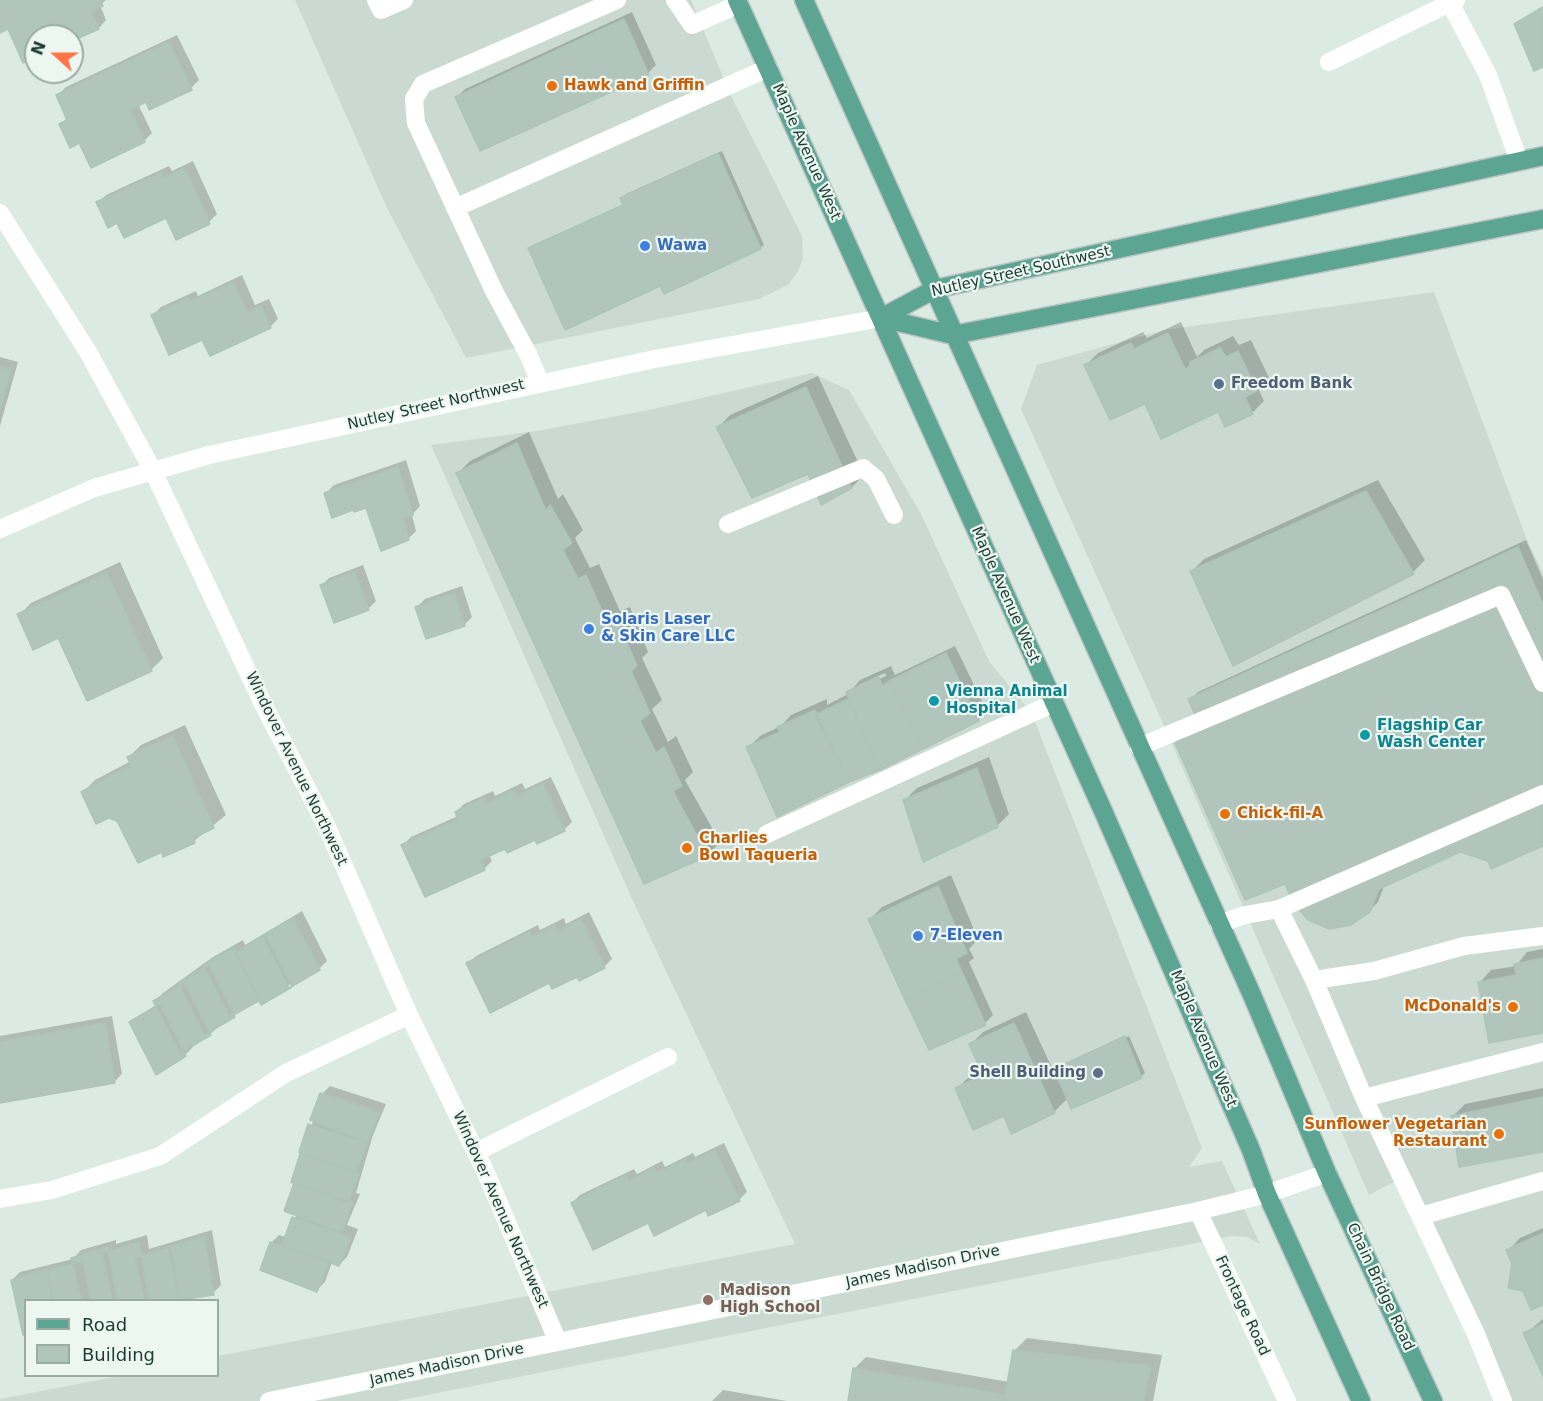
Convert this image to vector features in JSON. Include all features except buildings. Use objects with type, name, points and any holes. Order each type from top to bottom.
[{"type":"main road","points":[[804,0],[1311,1129],[1327,1173]]},
{"type":"main road","name":"Maple Avenue West","points":[[738,2],[1054,703],[1251,1150],[1267,1194]]},
{"type":"main road","name":"Nutley Street Southwest","points":[[881,318],[935,289],[1543,156]]},
{"type":"main road","points":[[881,318],[953,335],[1543,219]]},
{"type":"main road","name":"Chain Bridge Road","points":[[1327,1173],[1433,1401]]},
{"type":"main road","points":[[1267,1194],[1361,1401]]},
{"type":"street","points":[[376,0],[381,10],[404,0]]},
{"type":"street","points":[[540,382],[416,123],[414,99],[423,84],[617,0]]},
{"type":"street","points":[[675,0],[692,26],[738,2]]},
{"type":"street","points":[[1329,62],[1453,1],[1488,75],[1519,161]]},
{"type":"street","points":[[455,208],[768,68]]},
{"type":"street","name":"Windover Avenue Northwest","points":[[0,213],[88,352],[152,469],[263,704],[326,825],[409,1015],[476,1152],[558,1342]]},
{"type":"street","name":"Nutley Street Northwest","points":[[0,529],[76,494],[152,469],[540,382],[881,318]]},
{"type":"street","points":[[728,524],[863,468],[876,479],[894,515]]},
{"type":"street","points":[[1139,747],[1501,595],[1543,683]]},
{"type":"street","points":[[767,834],[1054,703]]},
{"type":"street","points":[[1219,924],[1245,915],[1279,909],[1543,794]]},
{"type":"street","points":[[1279,909],[1314,980],[1364,1098],[1476,1334],[1503,1401]]},
{"type":"street","points":[[1314,980],[1374,971],[1464,946],[1543,936]]},
{"type":"street","points":[[0,1199],[52,1190],[160,1156],[285,1072],[409,1015]]},
{"type":"street","points":[[1364,1098],[1543,1052]]},
{"type":"street","points":[[476,1152],[668,1057]]},
{"type":"street","name":"James Madison Drive","points":[[269,1401],[1198,1211],[1267,1194],[1327,1173]]},
{"type":"street","points":[[1421,1216],[1543,1181]]},
{"type":"street","name":"Frontage Road","points":[[1198,1211],[1287,1401]]},
{"type":"shaded area","points":[[295,0],[691,0],[731,96],[802,236],[803,259],[797,273],[788,285],[759,299],[466,358],[387,208]]},
{"type":"shaded area","points":[[1434,292],[1527,540],[1543,573],[1543,1401],[1503,1401],[1403,1177],[1369,1195],[1158,712],[1021,409],[1037,365],[1164,330]]},
{"type":"shaded area","points":[[812,373],[849,390],[921,514],[989,661],[1032,714],[1202,1148],[1189,1167],[1222,1161],[1260,1244],[1247,1237],[1232,1236],[397,1401],[0,1401],[0,1399],[114,1377],[219,1377],[219,1356],[795,1244],[632,899],[431,445],[536,431],[649,410]]},
{"type":"place","name":"Hawk and Griffin","points":[[552,86]]},
{"type":"place","name":"Wawa","points":[[645,246]]},
{"type":"place","name":"Freedom Bank","points":[[1219,384]]},
{"type":"place","name":"Solaris Laser & Skin Care LLC","points":[[589,629]]},
{"type":"place","name":"Vienna Animal Hospital","points":[[934,701]]},
{"type":"place","name":"Flagship Car Wash Center","points":[[1365,735]]},
{"type":"place","name":"Chick-fil-A","points":[[1225,814]]},
{"type":"place","name":"Charlies Bowl Taqueria","points":[[687,848]]},
{"type":"place","name":"7-Eleven","points":[[918,936]]},
{"type":"place","name":"McDonald's","points":[[1513,1007]]},
{"type":"place","name":"Shell Building","points":[[1098,1073]]},
{"type":"place","name":"Sunflower Vegetarian Restaurant","points":[[1499,1134]]},
{"type":"place","name":"Madison High School","points":[[708,1300]]}]
